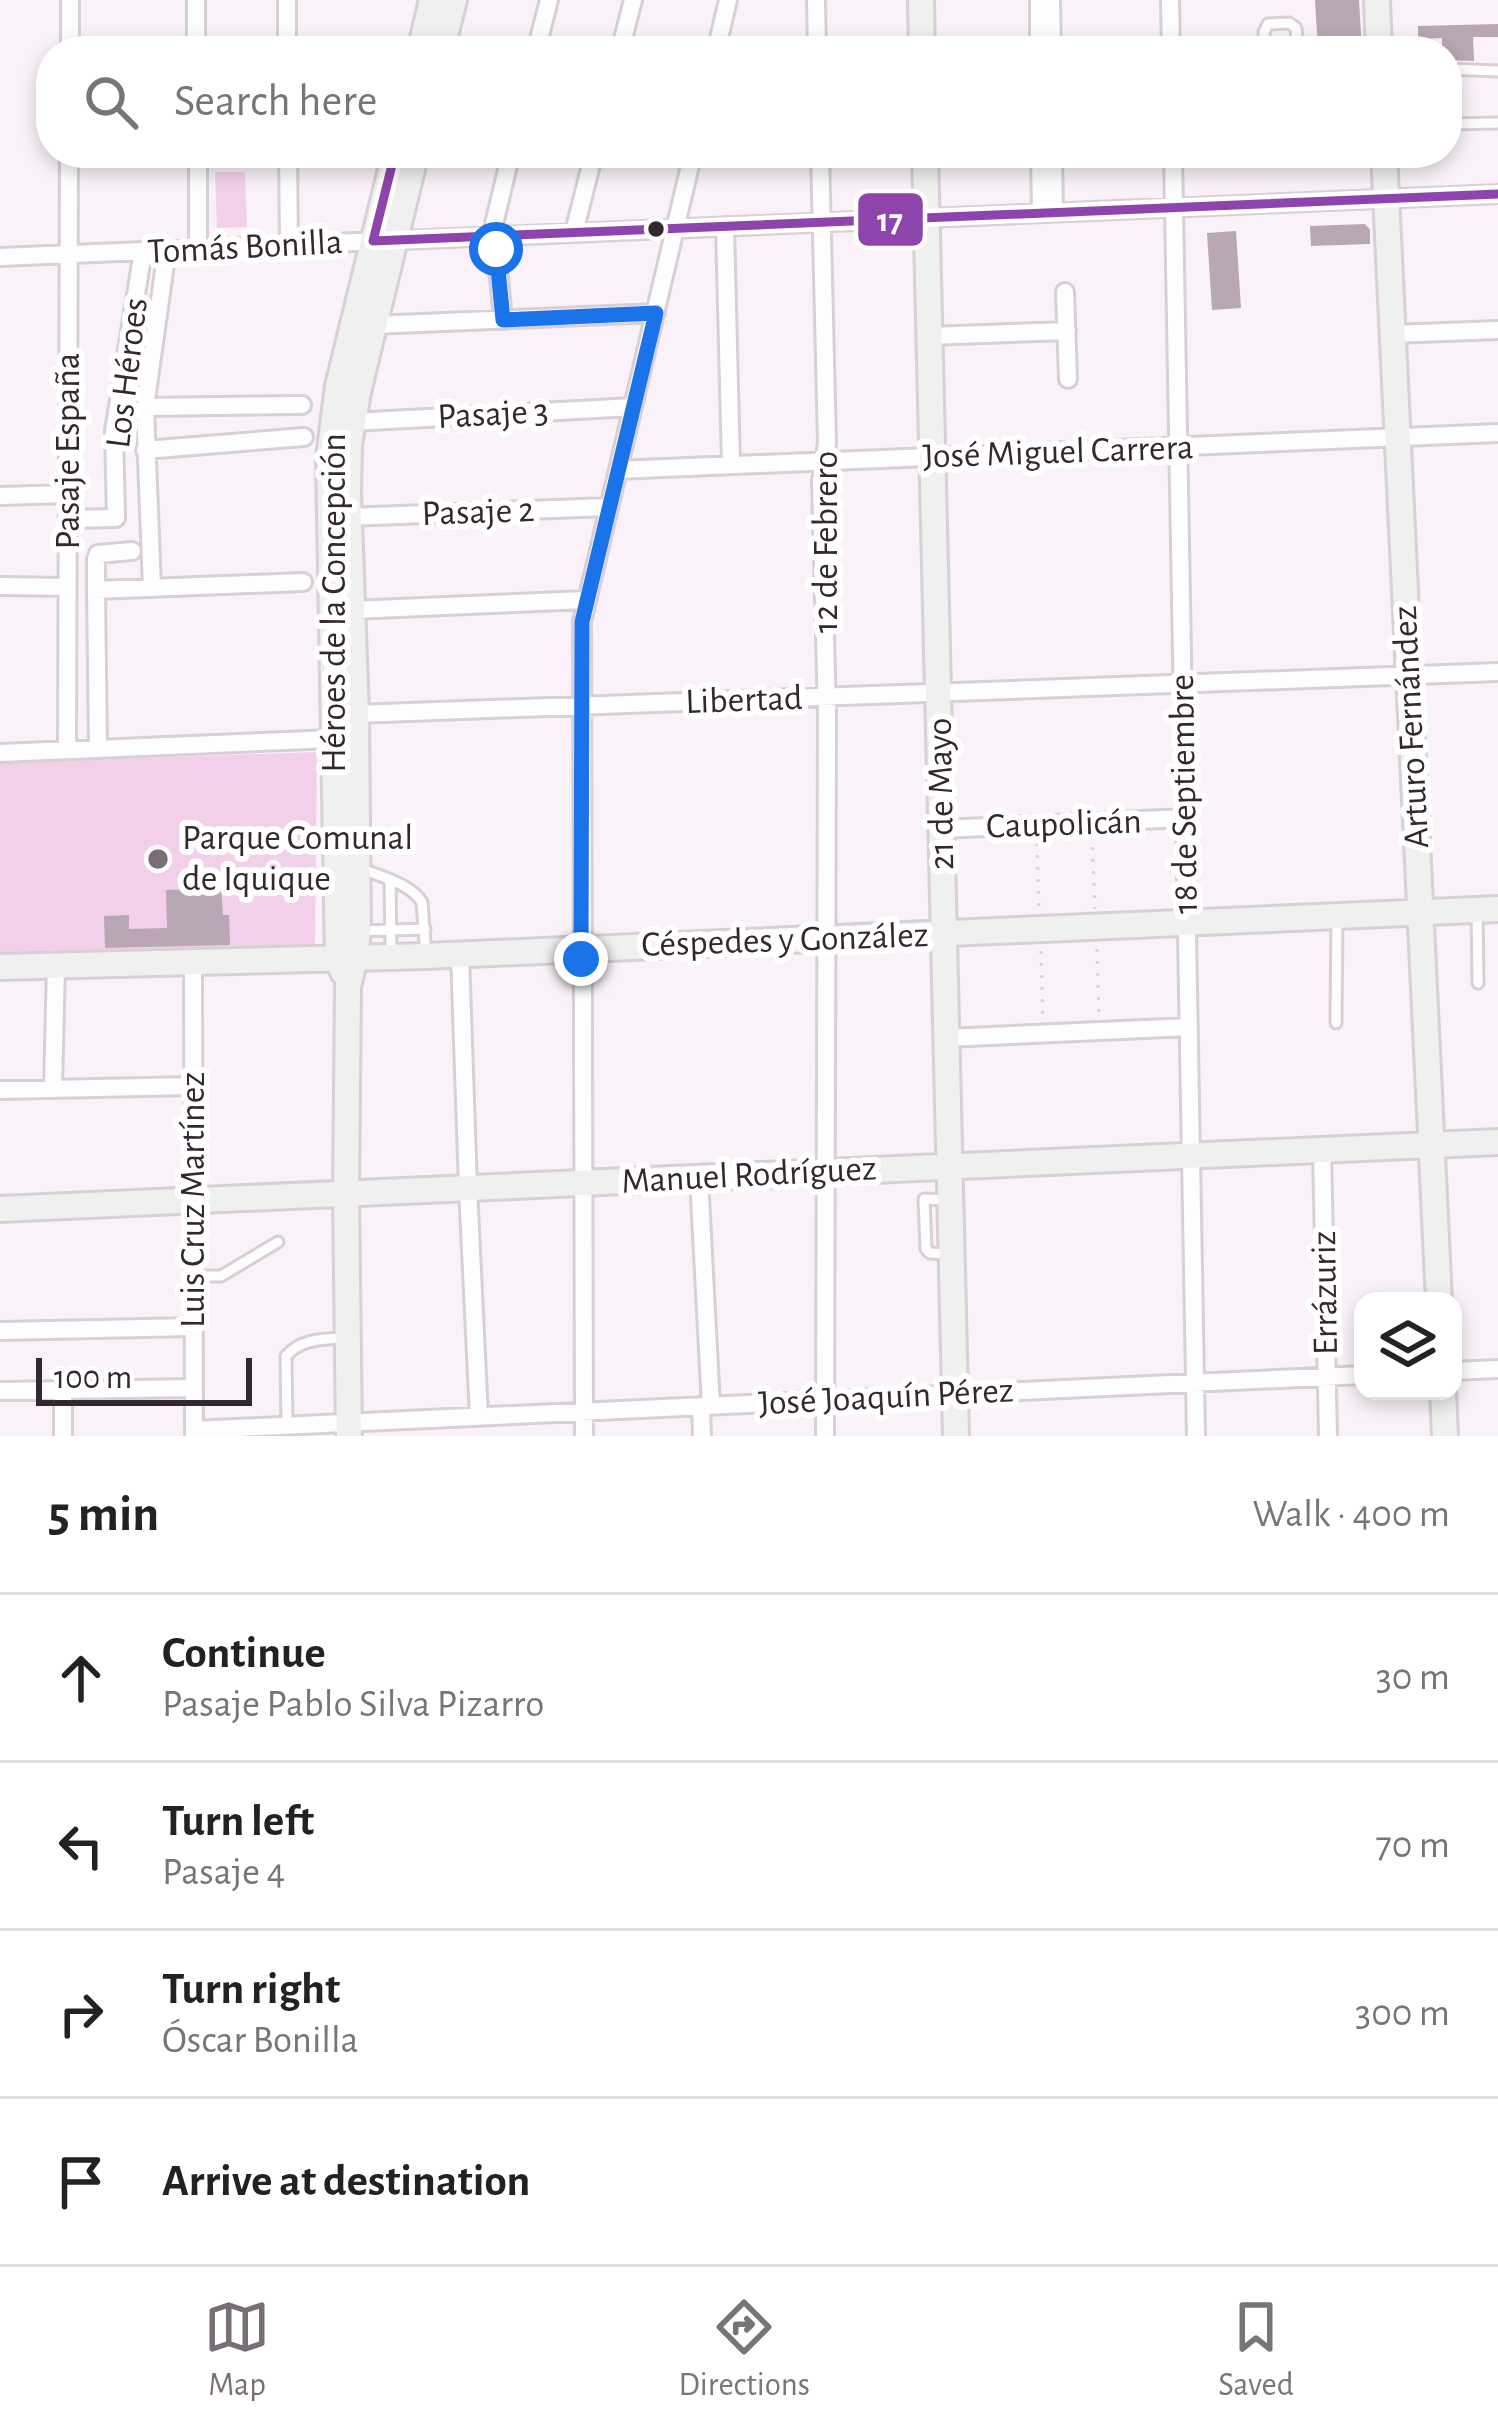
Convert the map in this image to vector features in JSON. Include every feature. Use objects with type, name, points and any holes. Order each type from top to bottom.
[{"type":"street","points":[[70,0],[70,36]]},
{"type":"street","points":[[196,0],[196,36]]},
{"type":"street","points":[[287,0],[287,36]]},
{"type":"street","points":[[424,36],[433,0]]},
{"type":"street","points":[[445,36],[454,0]]},
{"type":"street","points":[[540,36],[549,0]]},
{"type":"street","points":[[624,36],[633,0]]},
{"type":"street","points":[[720,36],[728,0]]},
{"type":"street","points":[[816,0],[817,36]]},
{"type":"street","points":[[921,0],[922,36]]},
{"type":"street","points":[[1039,0],[1039,36]]},
{"type":"street","points":[[1051,0],[1052,36]]},
{"type":"street","points":[[1170,0],[1171,36]]},
{"type":"street","points":[[1377,0],[1378,36]]},
{"type":"street","name":"Pasaje España","points":[[67,750],[69,168]]},
{"type":"street","points":[[197,168],[199,248]]},
{"type":"street","points":[[288,168],[289,244]]},
{"type":"street","name":"Héroes de la Concepción","points":[[349,1429],[347,864],[356,714],[348,469],[352,422],[374,326],[393,168]]},
{"type":"street","name":"Héroes de la Concepción","points":[[347,958],[358,931],[334,739],[328,457],[338,386],[410,168]]},
{"type":"street","points":[[503,320],[495,236],[507,168]]},
{"type":"street","points":[[574,232],[591,168]]},
{"type":"street","points":[[584,1436],[580,643],[585,601],[690,168]]},
{"type":"street","name":"12 de Febrero","points":[[820,168],[827,437],[821,481],[827,696],[825,1436]]},
{"type":"street","name":"21 de Mayo","points":[[925,168],[947,1038],[937,1166],[951,1200],[956,1436]]},
{"type":"street","points":[[1042,168],[1048,213]]},
{"type":"street","points":[[1048,213],[1052,168]]},
{"type":"street","name":"18 de Septiembre","points":[[1173,168],[1196,1436]]},
{"type":"street","name":"Arturo Fernández","points":[[1385,168],[1439,1292]]},
{"type":"street","name":"Tomás Bonilla","points":[[0,257],[1498,194]]},
{"type":"street","points":[[724,226],[730,465]]},
{"type":"street","points":[[152,587],[145,407],[167,250]]},
{"type":"street","name":"Los Héroes","points":[[116,518],[114,431],[142,251]]},
{"type":"street","points":[[1066,292],[1068,379]]},
{"type":"street","points":[[374,326],[656,313]]},
{"type":"street","points":[[1393,334],[1498,329]]},
{"type":"street","points":[[930,336],[1067,331]]},
{"type":"street","points":[[145,407],[302,405]]},
{"type":"street","name":"Pasaje 3","points":[[352,422],[633,406]]},
{"type":"street","name":"José Miguel Carrera","points":[[618,470],[1498,434]]},
{"type":"street","points":[[145,451],[304,437]]},
{"type":"street","points":[[0,496],[68,494]]},
{"type":"street","name":"Pasaje 2","points":[[349,517],[608,507]]},
{"type":"street","points":[[68,520],[150,516]]},
{"type":"street","points":[[98,748],[96,560],[98,554],[132,551]]},
{"type":"street","points":[[96,590],[303,582]]},
{"type":"street","points":[[0,586],[67,587]]},
{"type":"street","points":[[352,610],[585,601]]},
{"type":"street","name":"Libertad","points":[[356,714],[1498,672]]},
{"type":"street","points":[[0,752],[334,739],[356,714]]},
{"type":"street","name":"Caupolicán","points":[[942,829],[1185,818]]},
{"type":"street","name":"Céspedes y González","points":[[0,967],[427,956],[1487,910]]},
{"type":"street","points":[[460,954],[479,1417]]},
{"type":"street","name":"Luis Cruz Martínez","points":[[193,963],[194,1433]]},
{"type":"street","points":[[53,1089],[56,966]]},
{"type":"street","points":[[947,1038],[1189,1028]]},
{"type":"street","points":[[0,1090],[193,1086]]},
{"type":"street","name":"Manuel Rodríguez","points":[[0,1209],[1498,1142]]},
{"type":"street","name":"Errázuriz","points":[[1322,1150],[1328,1436]]},
{"type":"street","points":[[699,1178],[706,1406],[702,1436]]},
{"type":"street","points":[[0,1331],[194,1327]]},
{"type":"street","points":[[1462,1371],[1498,1369]]},
{"type":"street","name":"José Joaquín Pérez","points":[[194,1433],[287,1426],[349,1429],[479,1417],[1354,1376]]},
{"type":"street","points":[[0,1391],[194,1388]]},
{"type":"street","points":[[63,1390],[63,1436]]},
{"type":"street","points":[[1443,1400],[1445,1436]]},
{"type":"lane","points":[[1264,36],[1268,24],[1289,23],[1297,36]]},
{"type":"lane","points":[[1462,70],[1498,71]]},
{"type":"lane","points":[[1462,124],[1498,123]]},
{"type":"lane","points":[[347,864],[411,889],[420,898],[427,956]]},
{"type":"lane","points":[[390,880],[392,957]]},
{"type":"lane","points":[[1478,983],[1487,910]]},
{"type":"lane","points":[[1336,1023],[1337,916]]},
{"type":"lane","points":[[358,931],[424,929]]},
{"type":"lane","points":[[937,1166],[924,1199],[926,1250],[952,1254]]},
{"type":"lane","points":[[924,1199],[951,1200]]},
{"type":"lane","points":[[194,1276],[221,1276],[278,1242]]},
{"type":"lane","points":[[287,1426],[286,1355],[313,1340],[348,1338]]},
{"type":"path","points":[[1092,823],[1095,905]]},
{"type":"path","points":[[1036,825],[1039,906]]},
{"type":"path","points":[[1097,950],[1100,1031]]},
{"type":"path","points":[[1041,952],[1044,1034]]},
{"type":"shaded area","points":[[215,172],[245,172],[247,227],[217,228]]},
{"type":"shaded area","name":"Parque Comunal de Iquique","points":[[317,752],[315,956],[0,960],[0,763]]},
{"type":"building","points":[[1315,0],[1359,0],[1361,36],[1317,36]]},
{"type":"building","points":[[1498,24],[1498,37],[1473,37],[1474,61],[1462,61],[1462,36],[1418,36],[1418,26]]},
{"type":"building","points":[[1365,224],[1370,244],[1311,246],[1310,226]]},
{"type":"building","points":[[1236,231],[1241,308],[1212,310],[1207,233]]},
{"type":"building","points":[[221,888],[223,915],[229,915],[230,945],[105,948],[104,916],[129,915],[129,929],[167,928],[166,890]]},
{"type":"transit line","name":"17","points":[[391,168],[373,241],[1498,194]]},
{"type":"place","name":"Parque Comunal de Iquique","points":[[158,859]]},
{"type":"route","points":[[496,249],[503,320],[656,313],[582,622],[581,959]]}]
